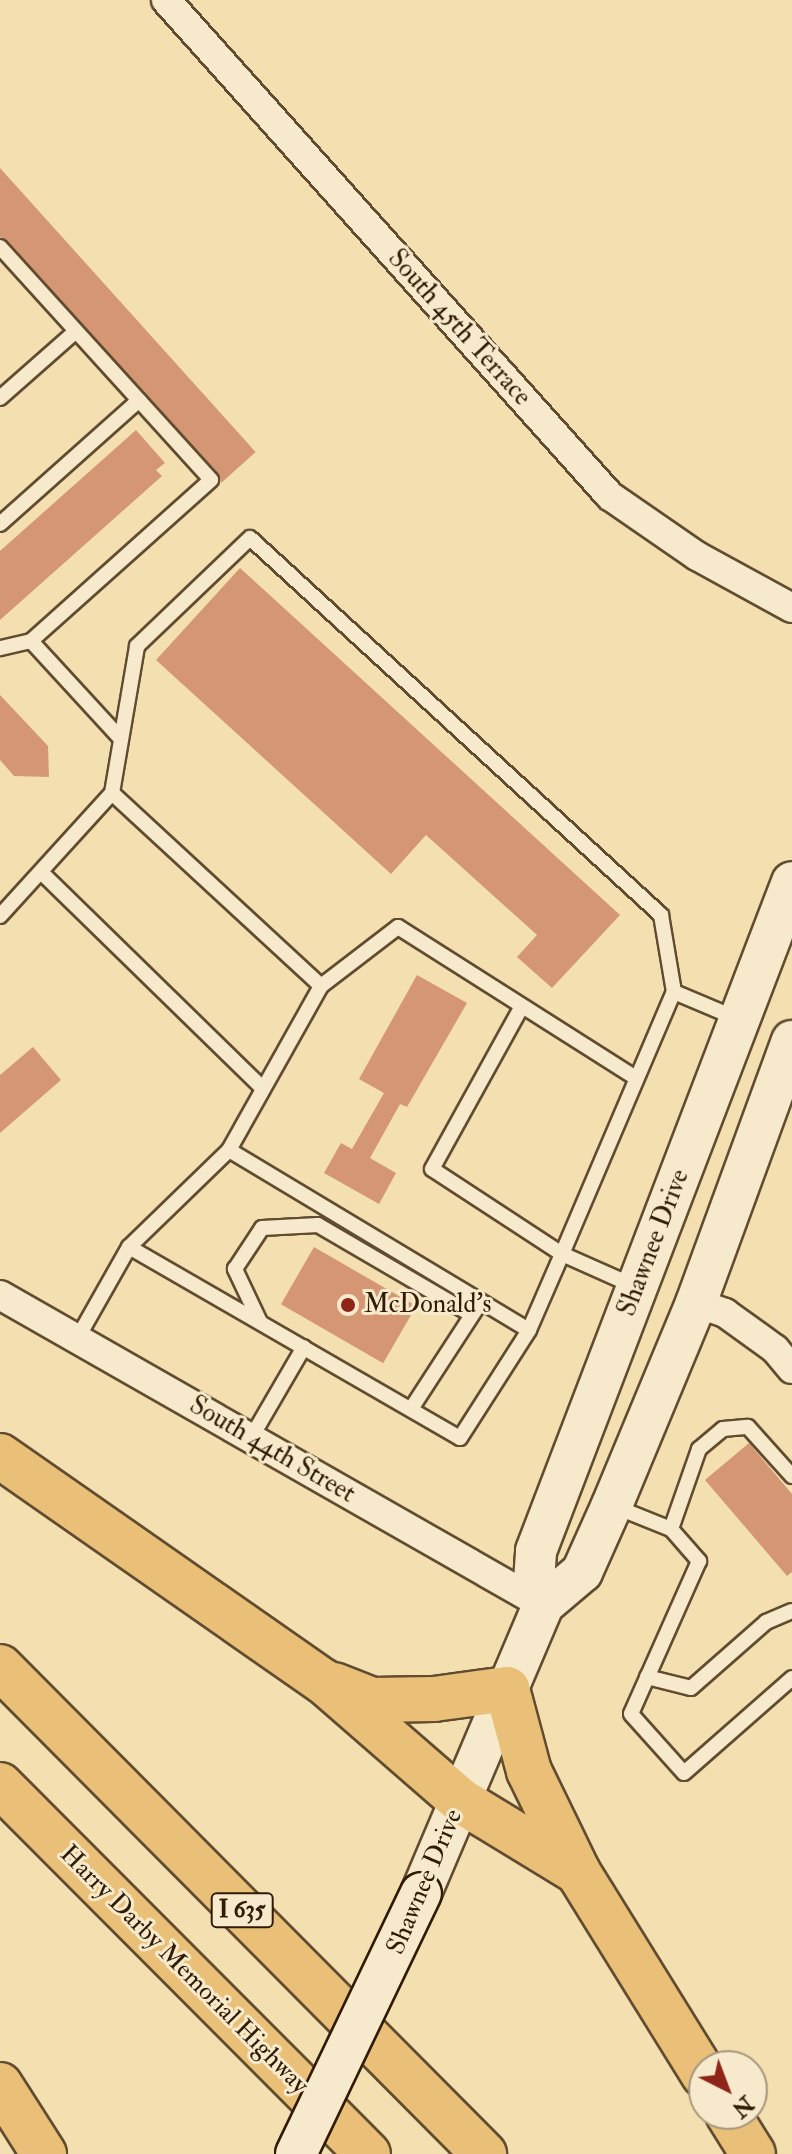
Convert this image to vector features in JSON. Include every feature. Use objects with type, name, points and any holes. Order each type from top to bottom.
[{"type":"highway","points":[[0,1456],[323,1681],[461,1801],[578,1872]]},
{"type":"highway","name":"I 635","points":[[0,1667],[484,2154]]},
{"type":"highway","points":[[323,1681],[372,1700],[434,1699],[507,1689],[529,1771],[578,1872],[688,2050]]},
{"type":"highway","name":"Harry Darby Memorial Highway","points":[[0,1785],[368,2154]]},
{"type":"highway","points":[[0,2085],[44,2154]]},
{"type":"highway","points":[[738,2130],[753,2154]]},
{"type":"main road","name":"Shawnee Drive","points":[[543,1605],[534,1581],[536,1551],[792,882]]},
{"type":"main road","points":[[740,1020],[792,1040]]},
{"type":"main road","name":"Shawnee Drive","points":[[296,2154],[421,1893],[543,1605],[582,1572],[612,1505],[696,1303],[792,1040]]},
{"type":"main road","points":[[637,1287],[696,1303]]},
{"type":"street","name":"South 45th Terrace","points":[[166,0],[610,496],[697,556],[792,608]]},
{"type":"street","name":"South 44th Street","points":[[0,1295],[543,1605]]},
{"type":"street","points":[[696,1303],[725,1313],[775,1349],[792,1369]]},
{"type":"lane","points":[[0,648],[31,641],[211,480],[2,254]]},
{"type":"lane","points":[[0,398],[76,331]]},
{"type":"lane","points":[[0,524],[139,400]]},
{"type":"lane","points":[[0,916],[112,793],[137,646],[250,538],[661,915],[674,992],[529,1330],[460,1438],[129,1247]]},
{"type":"lane","points":[[31,641],[121,739]]},
{"type":"lane","points":[[112,793],[321,986]]},
{"type":"lane","points":[[41,872],[263,1089]]},
{"type":"lane","points":[[77,1339],[129,1247],[229,1150],[321,986],[398,927],[636,1078]]},
{"type":"lane","points":[[674,992],[740,1020]]},
{"type":"lane","points":[[522,1006],[432,1169],[562,1254],[637,1287]]},
{"type":"lane","points":[[229,1150],[476,1309]]},
{"type":"lane","points":[[260,1322],[235,1269],[262,1228],[318,1225],[476,1309],[529,1330]]},
{"type":"lane","points":[[411,1409],[476,1309]]},
{"type":"lane","points":[[251,1438],[304,1347]]},
{"type":"lane","points":[[671,1529],[699,1449],[723,1429],[748,1427],[792,1476]]},
{"type":"lane","points":[[612,1505],[671,1529],[699,1561],[631,1714],[684,1773],[792,1678]]},
{"type":"lane","points":[[647,1677],[691,1688],[766,1622],[792,1611]]},
{"type":"building","points":[[0,168],[256,452],[221,483],[0,237]]},
{"type":"building","points":[[136,430],[165,463],[156,470],[162,476],[0,620],[0,551]]},
{"type":"building","points":[[240,568],[620,915],[552,988],[517,957],[537,935],[426,835],[391,874],[156,660]]},
{"type":"building","points":[[0,695],[48,746],[49,777],[14,776],[0,760]]},
{"type":"building","points":[[417,975],[467,1003],[407,1107],[400,1104],[370,1158],[396,1173],[379,1204],[324,1173],[341,1143],[352,1149],[384,1093],[359,1079]]},
{"type":"building","points":[[33,1047],[61,1080],[0,1133],[0,1075]]},
{"type":"building","name":"McDonald's","points":[[314,1247],[416,1306],[383,1363],[281,1304]]},
{"type":"building","points":[[749,1443],[792,1494],[792,1572],[787,1576],[705,1480]]},
{"type":"place","name":"McDonald's","points":[[348,1305]]}]
